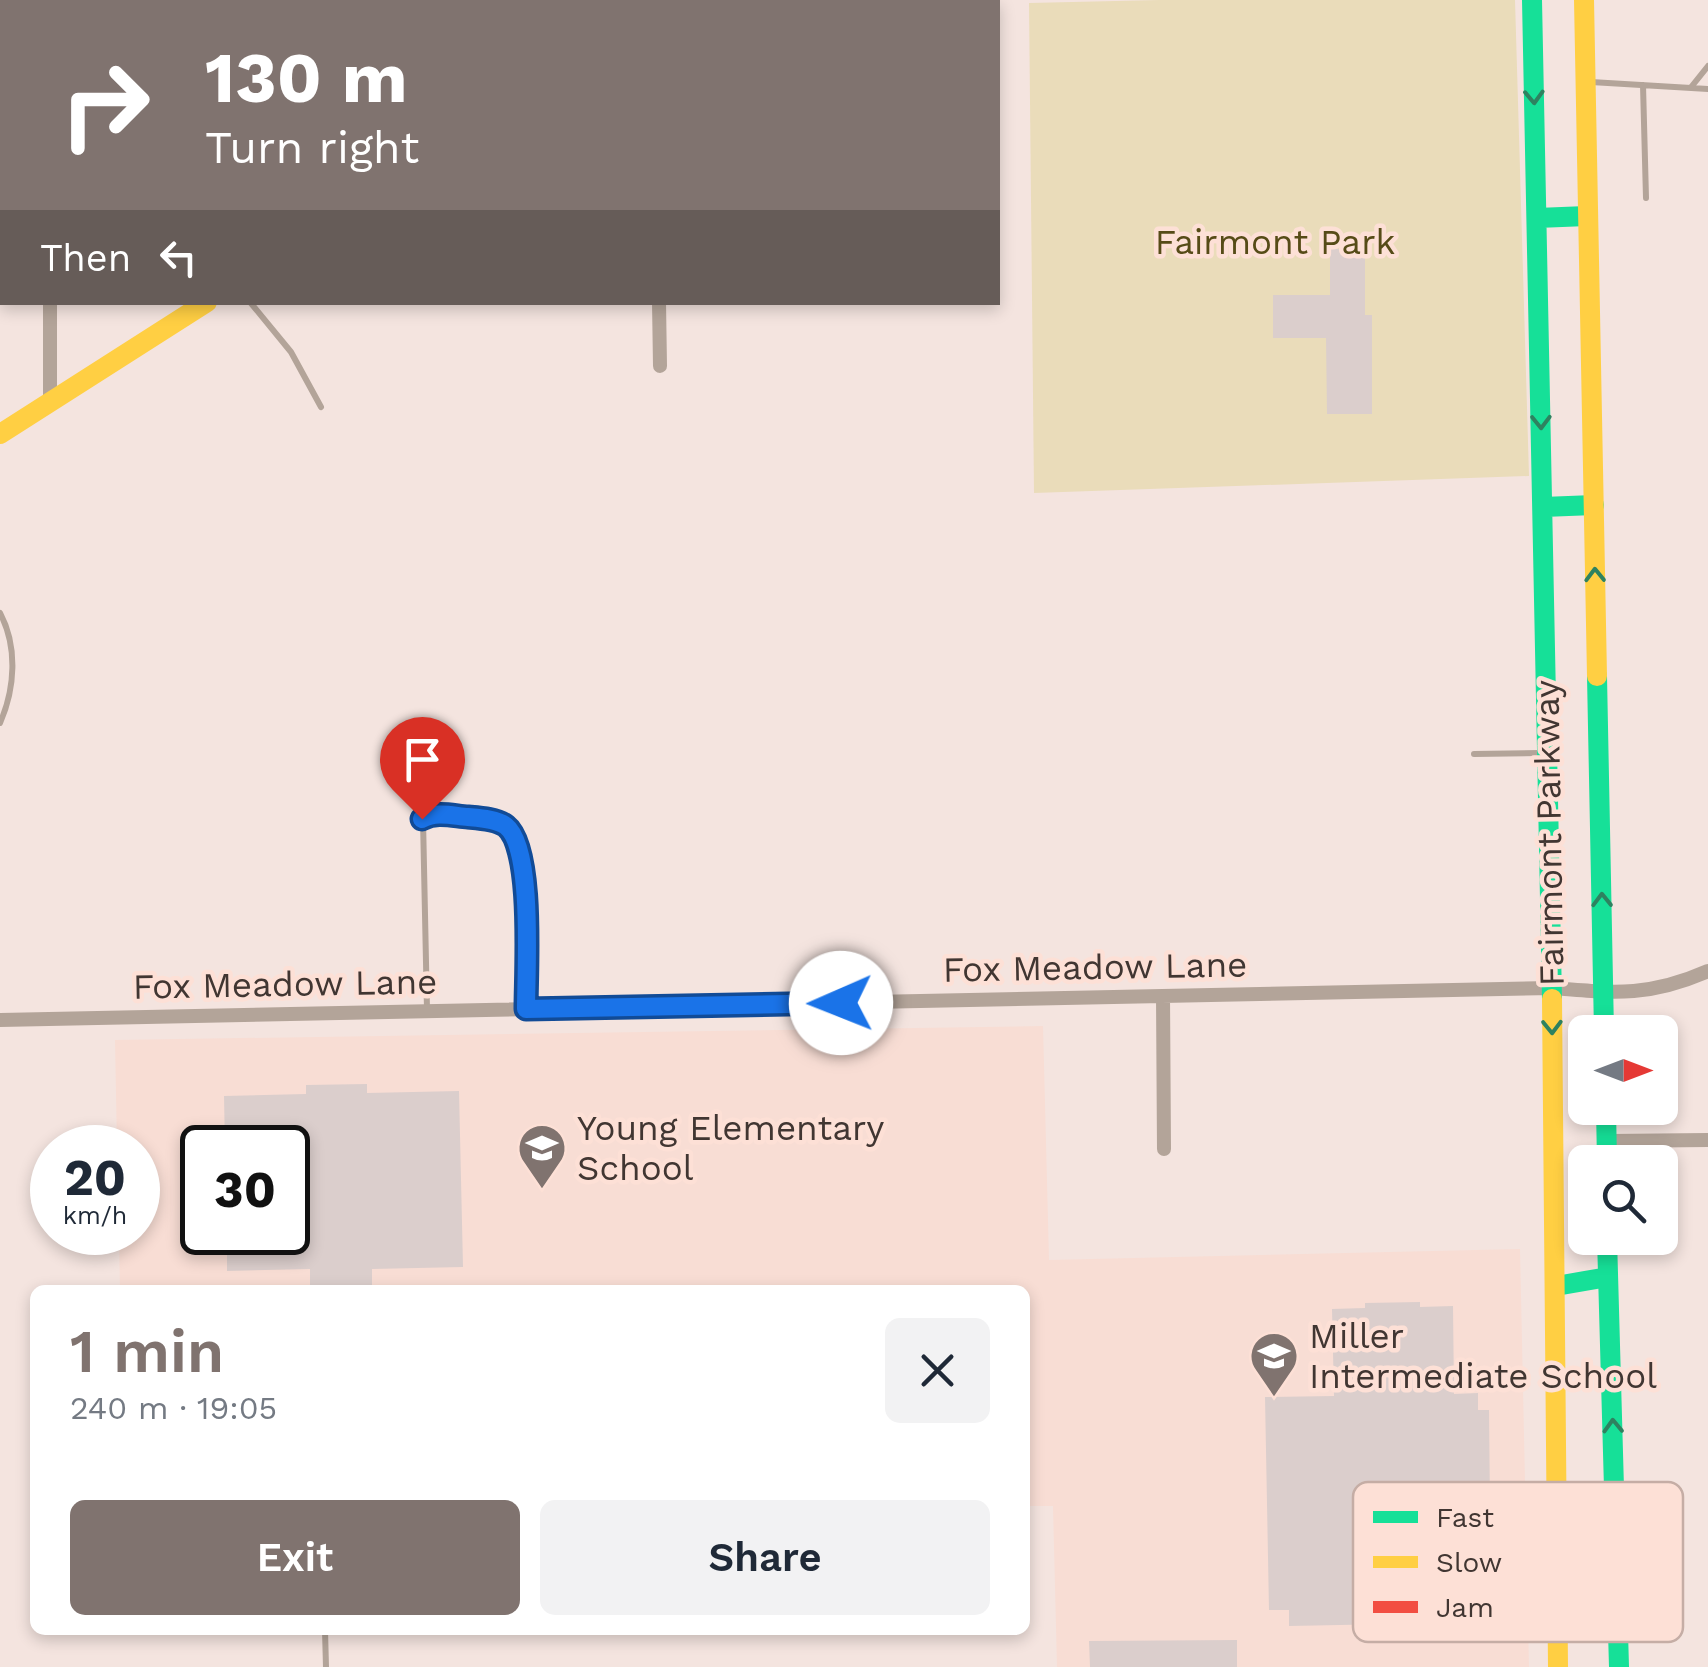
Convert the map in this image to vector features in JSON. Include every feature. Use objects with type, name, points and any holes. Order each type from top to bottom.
[{"type":"main road","name":"Fairmont Parkway","points":[[1532,0],[1552,988],[1555,1482]]},
{"type":"main road","name":"Fairmont Parkway","points":[[1584,0],[1604,1015]]},
{"type":"main road","points":[[1538,218],[1587,216]]},
{"type":"main road","points":[[0,434],[202,305]]},
{"type":"main road","points":[[1542,507],[1594,505]]},
{"type":"main road","points":[[1606,1125],[1606,1145]]},
{"type":"main road","points":[[1608,1255],[1615,1482]]},
{"type":"main road","points":[[1556,1286],[1608,1277]]},
{"type":"main road","points":[[1617,1642],[1618,1667]]},
{"type":"street","points":[[50,305],[50,400]]},
{"type":"street","points":[[659,305],[660,366]]},
{"type":"street","name":"Fox Meadow Lane","points":[[0,1020],[1552,988],[1603,992],[1673,986],[1708,971]]},
{"type":"street","points":[[1163,996],[1164,1149]]},
{"type":"street","points":[[1606,1141],[1708,1140]]},
{"type":"lane","points":[[1691,87],[1708,66]]},
{"type":"lane","points":[[1585,81],[1708,89]]},
{"type":"lane","points":[[1643,85],[1646,198]]},
{"type":"lane","points":[[252,305],[291,352],[321,406]]},
{"type":"lane","points":[[0,614],[8,629],[13,689],[0,723]]},
{"type":"lane","points":[[1474,754],[1548,753]]},
{"type":"lane","points":[[428,1011],[422,819],[431,814],[504,824],[518,842],[524,871],[526,1009]]},
{"type":"lane","points":[[325,1635],[326,1667]]},
{"type":"shaded area","name":"Miller Intermediate School","points":[[1043,1026],[1049,1260],[1520,1249],[1525,1482],[1353,1482],[1353,1642],[1528,1642],[1529,1667],[1057,1667],[1053,1506],[1030,1506],[1030,1285],[120,1285],[119,1255],[160,1255],[160,1125],[117,1125],[115,1040]]},
{"type":"green space","name":"Fairmont Park","points":[[1515,0],[1529,476],[1034,493],[1029,3]]},
{"type":"building","points":[[1330,249],[1365,249],[1365,315],[1372,315],[1372,414],[1327,414],[1326,338],[1273,338],[1273,295],[1330,295]]},
{"type":"building","points":[[367,1084],[367,1093],[459,1091],[463,1267],[372,1269],[372,1285],[310,1285],[310,1269],[227,1271],[227,1255],[310,1255],[310,1125],[225,1125],[224,1096],[306,1094],[306,1085]]},
{"type":"building","points":[[1365,1303],[1453,1306],[1454,1394],[1478,1393],[1478,1410],[1489,1410],[1490,1482],[1353,1482],[1353,1625],[1289,1626],[1289,1610],[1269,1610],[1265,1397],[1334,1396],[1332,1309],[1365,1308]]},
{"type":"building","points":[[1237,1640],[1237,1667],[1090,1667],[1089,1641]]},
{"type":"traffic: fast","points":[[1532,0],[1552,999]]},
{"type":"traffic: fast","points":[[1537,218],[1587,216]]},
{"type":"traffic: fast","points":[[1543,507],[1594,505]]},
{"type":"traffic: fast","points":[[1597,676],[1604,1015]]},
{"type":"traffic: fast","points":[[1606,1125],[1607,1145]]},
{"type":"traffic: fast","points":[[1607,1255],[1614,1482]]},
{"type":"traffic: fast","points":[[1556,1286],[1608,1277]]},
{"type":"traffic: fast","points":[[1618,1642],[1619,1667]]},
{"type":"traffic: slow","points":[[1584,0],[1597,676]]},
{"type":"traffic: slow","points":[[0,434],[202,305]]},
{"type":"traffic: slow","points":[[1552,999],[1556,1482]]},
{"type":"traffic: slow","points":[[1558,1642],[1558,1667]]},
{"type":"place","name":"Young Elementary School","points":[[542,1190]]},
{"type":"place","name":"Miller Intermediate School","points":[[1274,1398]]},
{"type":"route","points":[[422,819],[431,814],[504,824],[518,842],[524,871],[526,1009],[841,1003]]}]
